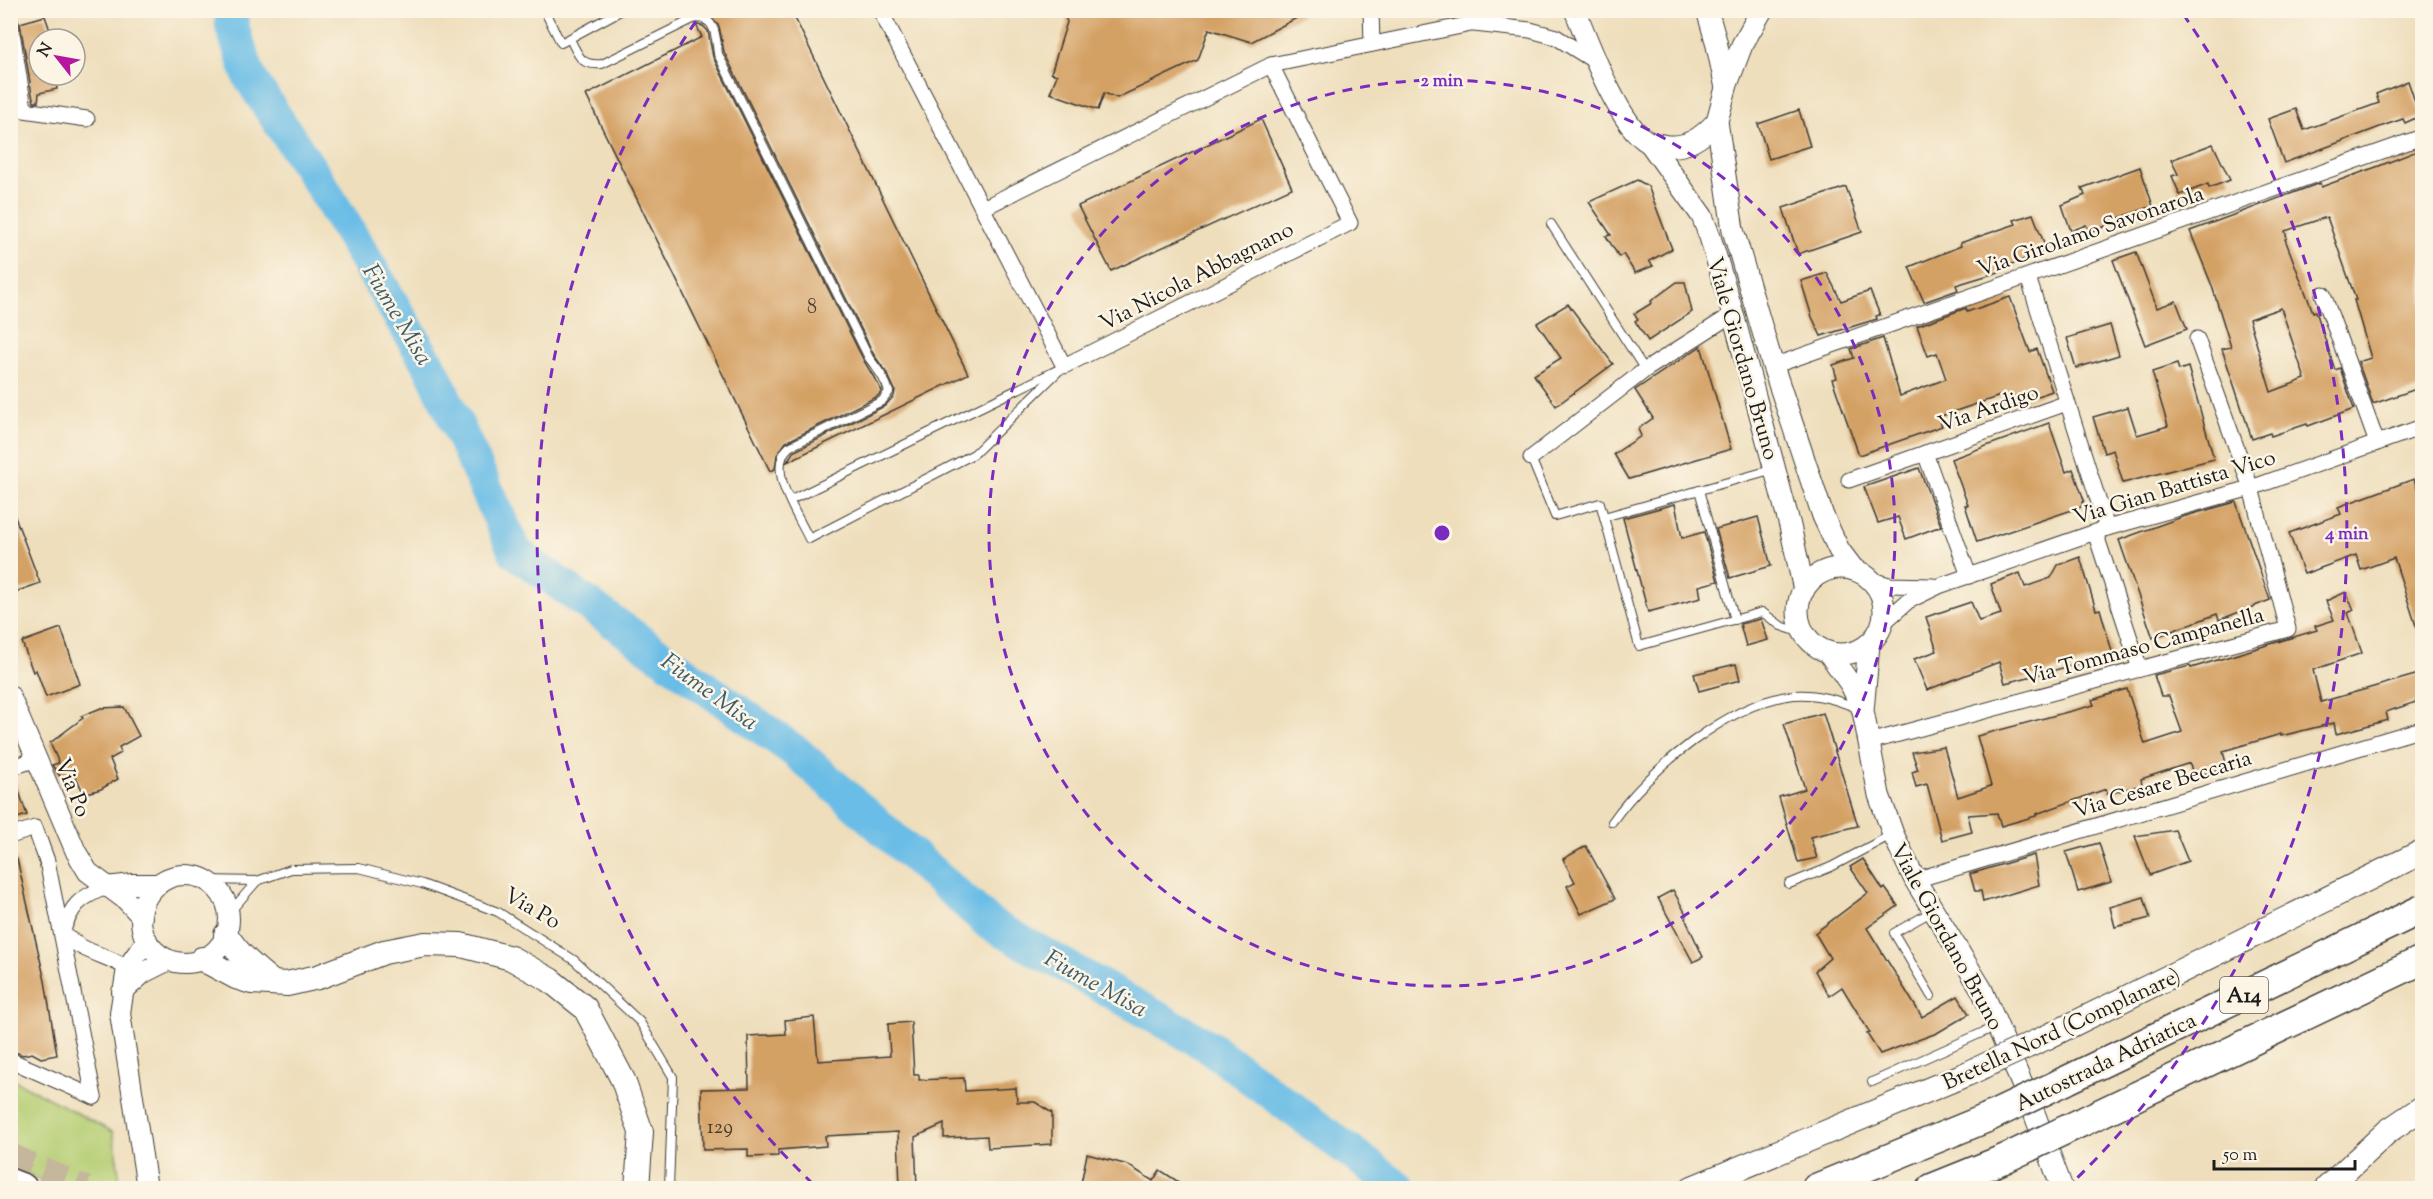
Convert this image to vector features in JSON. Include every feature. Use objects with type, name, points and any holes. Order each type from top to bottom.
[{"type":"highway","name":"Autostrada Adriatica","points":[[1816,1188],[1987,1118],[2422,909]]},
{"type":"highway","name":"Autostrada Adriatica","points":[[1932,1188],[2004,1159],[2422,960]]},
{"type":"highway","points":[[10,1183],[23,1188]]},
{"type":"main road","name":"Viale Giordano Bruno","points":[[1575,10],[1596,62],[1622,112],[1634,129],[1648,142],[1702,216],[1733,314],[1799,560],[1804,590]]},
{"type":"main road","name":"Viale Giordano Bruno","points":[[1707,10],[1726,88],[1717,121],[1733,230],[1773,366],[1823,516],[1839,550],[1862,575]]},
{"type":"main road","points":[[1726,88],[1742,45],[1762,10]]},
{"type":"main road","points":[[1648,142],[1671,147],[1688,144],[1705,135],[1717,121]]},
{"type":"main road","points":[[1840,568],[1862,575],[1883,600],[1883,623],[1877,634],[1869,644],[1856,651],[1842,654],[1828,652],[1815,645],[1805,634],[1799,612],[1804,590],[1826,571],[1840,568]]},
{"type":"main road","name":"Viale Giordano Bruno","points":[[1863,711],[1869,644]]},
{"type":"main road","name":"Viale Giordano Bruno","points":[[1828,652],[1851,685],[1863,711],[1879,795],[1893,834],[1915,880],[1982,990],[1999,1026],[2062,1188]]},
{"type":"main road","name":"Bretella Nord (Complanare)","points":[[1692,1188],[1969,1074],[2422,852]]},
{"type":"main road","points":[[228,924],[243,958],[273,983]]},
{"type":"main road","points":[[202,959],[236,977],[252,982],[287,984],[318,977],[384,952],[425,944],[461,945],[511,958],[550,980],[585,1008],[623,1080],[641,1132],[637,1187]]},
{"type":"main road","points":[[2327,1188],[2388,1131],[2422,1108]]},
{"type":"street","points":[[880,10],[1064,366]]},
{"type":"street","points":[[1371,10],[1372,44]]},
{"type":"street","points":[[983,208],[1272,64],[1471,24],[1506,10]]},
{"type":"street","points":[[10,20],[17,108],[87,119]]},
{"type":"street","points":[[1471,24],[1530,30],[1556,37],[1596,62]]},
{"type":"street","name":"Via Nicola Abbagnano","points":[[1064,366],[1350,223],[1272,64]]},
{"type":"street","name":"Via Girolamo Savonarola","points":[[1773,366],[2422,137]]},
{"type":"street","name":"Via Ardigo","points":[[2028,277],[2067,403],[2140,669]]},
{"type":"street","points":[[2323,294],[2377,443]]},
{"type":"street","points":[[1531,458],[1645,370],[1733,314]]},
{"type":"street","points":[[2197,339],[2251,488]]},
{"type":"street","name":"Via Ardigo","points":[[1849,480],[2067,403]]},
{"type":"street","name":"Via Gian Battista Vico","points":[[1883,623],[1908,601],[1939,586],[2101,530],[2251,488],[2422,427]]},
{"type":"street","name":"Via Ardigo","points":[[1925,453],[1969,576]]},
{"type":"street","name":"Via Tommaso Campanella","points":[[1869,742],[2288,629],[2251,488]]},
{"type":"street","name":"Via Gian Battista Vico","points":[[1862,575],[1889,585],[1939,586]]},
{"type":"street","name":"Via Po","points":[[10,696],[76,852],[88,872],[126,900],[142,917]]},
{"type":"street","name":"Via Cesare Beccaria","points":[[1915,880],[2422,729]]},
{"type":"street","points":[[10,768],[37,759]]},
{"type":"street","points":[[10,836],[35,828],[47,861],[94,1097],[10,1060]]},
{"type":"street","name":"Via Po","points":[[106,887],[159,884],[182,876],[206,880]]},
{"type":"street","points":[[159,884],[144,904],[142,917],[147,940],[153,948],[170,960],[192,963],[213,954],[228,924],[221,894],[206,880]]},
{"type":"street","points":[[62,932],[69,911],[80,900],[106,887]]},
{"type":"street","points":[[62,932],[80,947],[116,960],[128,968]]},
{"type":"street","points":[[147,940],[128,968],[122,992],[121,1021],[147,1188]]},
{"type":"street","points":[[122,992],[143,973],[170,960]]},
{"type":"lane","points":[[544,10],[561,43],[622,10]]},
{"type":"lane","points":[[570,39],[580,59],[590,65],[602,64],[693,19],[702,17],[709,21],[714,30],[718,54],[868,358],[882,375],[889,392],[882,401],[783,452],[779,466],[782,482],[809,539],[974,454],[1064,366]]},
{"type":"lane","points":[[1551,224],[1645,370]]},
{"type":"lane","points":[[791,500],[1064,366]]},
{"type":"lane","points":[[1531,458],[1555,516],[1600,503],[1639,646],[1762,612],[1781,626],[1805,634]]},
{"type":"lane","points":[[1604,517],[1775,469]]},
{"type":"lane","points":[[1699,490],[1735,620]]},
{"type":"lane","points":[[1612,822],[1640,786],[1672,758],[1743,710],[1773,699],[1796,695],[1832,700],[1863,711]]},
{"type":"lane","points":[[1789,884],[1832,867],[1893,834]]},
{"type":"lane","name":"Via Po","points":[[206,880],[257,881],[291,869],[359,868],[369,870],[422,884],[498,912],[574,960],[640,1022],[673,1077],[669,1188]]},
{"type":"lane","points":[[228,924],[257,881]]},
{"type":"lane","points":[[1930,996],[1894,933],[1934,910]]},
{"type":"lane","points":[[1872,1082],[1999,1026]]},
{"type":"green space","points":[[10,1078],[113,1132],[121,1188],[60,1188],[11,1167]]},
{"type":"building","points":[[689,10],[791,10],[968,374],[787,462],[793,452],[885,406],[894,396],[895,390],[874,355],[724,52],[719,26],[708,15],[691,14]]},
{"type":"building","points":[[1062,10],[1312,10],[1251,42],[1209,29],[1198,60],[1117,98],[1104,93],[1098,110],[1050,93],[1057,75],[1051,73],[1067,22]]},
{"type":"building","points":[[45,16],[49,27],[27,27],[27,64],[20,23]]},
{"type":"building","points":[[696,25],[703,26],[708,31],[713,57],[864,361],[882,391],[878,396],[786,442],[777,455],[775,469],[770,471],[586,95],[702,37]]},
{"type":"building","points":[[2408,81],[2420,116],[2405,123],[2403,119],[2388,124],[2284,163],[2268,119],[2296,109],[2304,130],[2379,103],[2376,94]]},
{"type":"building","points":[[31,87],[57,87],[57,89],[39,93],[38,102],[34,102]]},
{"type":"building","points":[[1799,110],[1810,146],[1769,159],[1758,124]]},
{"type":"building","points":[[1261,119],[1292,188],[1111,271],[1078,206]]},
{"type":"building","points":[[2213,144],[2230,180],[2209,188],[2208,184],[2180,195],[2172,176],[2178,174],[2171,160]]},
{"type":"building","points":[[2422,149],[2422,387],[2373,404],[2358,362],[2371,358],[2354,300],[2356,300],[2327,217],[2285,231],[2287,238],[2285,239],[2313,312],[2316,311],[2335,370],[2340,368],[2354,409],[2308,426],[2307,424],[2271,436],[2270,433],[2252,439],[2222,349],[2231,347],[2212,286],[2190,231],[2320,183],[2321,187]],"holes":[[[2281,308],[2305,379],[2271,392],[2249,319]]]},
{"type":"building","points":[[2140,167],[2153,206],[2113,220],[2114,223],[2090,232],[2086,225],[2071,231],[2062,205],[2085,195],[2082,188]]},
{"type":"building","points":[[1637,180],[1648,186],[1672,249],[1649,261],[1653,266],[1635,273],[1623,254],[1619,257],[1606,236],[1611,235],[1589,202]]},
{"type":"building","points":[[1846,187],[1862,232],[1798,254],[1783,208]]},
{"type":"building","points":[[2033,214],[2047,251],[2001,268],[2002,271],[1956,285],[1958,290],[1924,302],[1909,267],[1961,246],[1960,243],[2016,224],[2014,220]]},
{"type":"building","points":[[2136,252],[2157,308],[2176,301],[2187,329],[2145,345],[2113,260]]},
{"type":"building","points":[[1827,273],[1841,301],[1870,291],[1880,315],[1876,316],[1877,319],[1821,336],[1812,317],[1801,281]]},
{"type":"building","points":[[1677,282],[1685,282],[1692,312],[1648,341],[1635,321],[1638,319],[1634,314],[1652,303],[1651,301]]},
{"type":"building","points":[[2010,297],[2030,352],[2037,349],[2052,391],[2010,406],[2006,394],[1938,417],[1942,426],[1859,455],[1832,379],[1837,378],[1833,365],[1854,358],[1851,349],[1883,338],[1900,396],[1946,379],[1937,353],[1928,356],[1917,326],[1966,308],[1967,312]]},
{"type":"building","points":[[1568,304],[1613,364],[1556,406],[1534,375],[1561,358],[1537,323]]},
{"type":"building","points":[[2110,325],[2119,355],[2076,368],[2067,338]]},
{"type":"building","points":[[1701,346],[1731,449],[1629,479],[1614,454],[1641,436],[1638,429],[1653,418],[1635,390]]},
{"type":"building","points":[[2177,364],[2179,370],[2188,367],[2214,459],[2123,483],[2113,450],[2104,453],[2093,417],[2128,407],[2137,435],[2168,426],[2152,372]]},
{"type":"building","points":[[2049,423],[2066,472],[2073,469],[2084,500],[2081,507],[1977,542],[1965,505],[1968,505],[1951,459]]},
{"type":"building","points":[[1919,468],[1941,526],[1906,539],[1898,517],[1878,523],[1864,487]]},
{"type":"building","points":[[2414,479],[2422,503],[2422,635],[2419,635],[2394,558],[2361,570],[2356,555],[2304,574],[2289,533],[2341,514],[2338,507]]},
{"type":"building","points":[[2236,502],[2270,600],[2219,620],[2217,614],[2153,638],[2119,540],[2182,517]]},
{"type":"building","points":[[1675,504],[1682,538],[1704,532],[1718,581],[1699,586],[1701,598],[1648,612],[1623,518]]},
{"type":"building","points":[[10,509],[12,509],[40,583],[10,594]]},
{"type":"building","points":[[1758,517],[1771,566],[1730,578],[1716,529]]},
{"type":"building","points":[[2080,557],[2096,610],[2100,609],[2113,655],[2005,683],[1999,662],[1927,690],[1914,659],[1937,651],[1926,617],[1971,602],[1979,621],[2001,614],[1991,584],[2020,573],[2025,587],[2051,578],[2058,565]]},
{"type":"building","points":[[2346,592],[2354,610],[2348,613],[2362,653],[2313,670],[2321,702],[2422,673],[2422,700],[2386,712],[2388,720],[2336,734],[2334,723],[2281,736],[2281,734],[2223,751],[2227,768],[2193,777],[2190,763],[2141,779],[2142,785],[2107,794],[2106,789],[2036,814],[2036,816],[2001,826],[1997,813],[1968,815],[1972,832],[1942,840],[1927,784],[1916,787],[1912,772],[1918,770],[1912,752],[1944,747],[1958,797],[1991,786],[1977,736],[2094,705],[2092,700],[2127,689],[2145,744],[2182,732],[2169,696],[2161,696],[2154,675],[2190,666],[2191,668],[2317,630],[2315,626],[2334,620],[2326,601]]},
{"type":"building","points":[[1761,619],[1768,640],[1746,646],[1740,624]]},
{"type":"building","points":[[61,628],[80,684],[46,697],[36,670],[33,672],[22,642]]},
{"type":"building","points":[[1736,664],[1740,680],[1699,691],[1694,674]]},
{"type":"building","points":[[124,707],[139,736],[119,747],[121,753],[110,759],[118,779],[101,789],[84,794],[75,775],[63,780],[52,765],[59,763],[50,743],[83,718],[81,716],[101,708]]},
{"type":"building","points":[[1823,713],[1858,826],[1810,837],[1817,858],[1798,862],[1779,797],[1805,789],[1784,724]]},
{"type":"building","points":[[10,777],[14,777],[27,815],[10,820]]},
{"type":"building","points":[[2175,830],[2188,861],[2150,875],[2135,836]]},
{"type":"building","points":[[2099,843],[2111,882],[2078,892],[2066,852]]},
{"type":"building","points":[[1586,846],[1615,899],[1581,914],[1567,886],[1575,882],[1563,859]]},
{"type":"building","points":[[2034,855],[2039,885],[1983,902],[1981,891],[1975,891],[1970,874]]},
{"type":"building","points":[[10,859],[17,859],[45,981],[57,1055],[41,1058],[32,1053],[23,1055],[10,1050],[10,1020],[14,1019],[10,996]]},
{"type":"building","points":[[1863,859],[1883,890],[1885,888],[1898,906],[1867,928],[1922,1017],[1958,996],[1969,1014],[1937,1033],[1880,1054],[1842,987],[1829,996],[1815,971],[1830,958],[1815,933],[1868,893],[1850,867]]},
{"type":"building","points":[[1673,890],[1687,916],[1685,918],[1703,957],[1693,962],[1658,898]]},
{"type":"building","points":[[2144,897],[2150,918],[2115,927],[2110,907]]},
{"type":"building","points":[[814,1017],[818,1061],[890,1056],[888,1024],[911,1022],[914,1075],[919,1075],[919,1080],[964,1078],[965,1091],[1016,1088],[1017,1102],[1035,1102],[1052,1113],[1052,1144],[988,1148],[987,1136],[944,1138],[944,1124],[915,1137],[917,1188],[900,1188],[898,1132],[825,1136],[826,1146],[778,1150],[778,1156],[748,1157],[748,1149],[703,1150],[701,1089],[749,1088],[748,1036],[786,1034],[785,1020]]},
{"type":"building","points":[[1087,1154],[1128,1165],[1153,1181],[1160,1170],[1188,1188],[1080,1188]]},
{"type":"waterway","name":"Fiume Misa","points":[[231,10],[232,27],[250,78],[324,190],[433,372],[515,552],[796,752],[990,924],[1208,1046],[1399,1188]]},
{"type":"tunnel","points":[[10,1155],[86,1188]]}]
